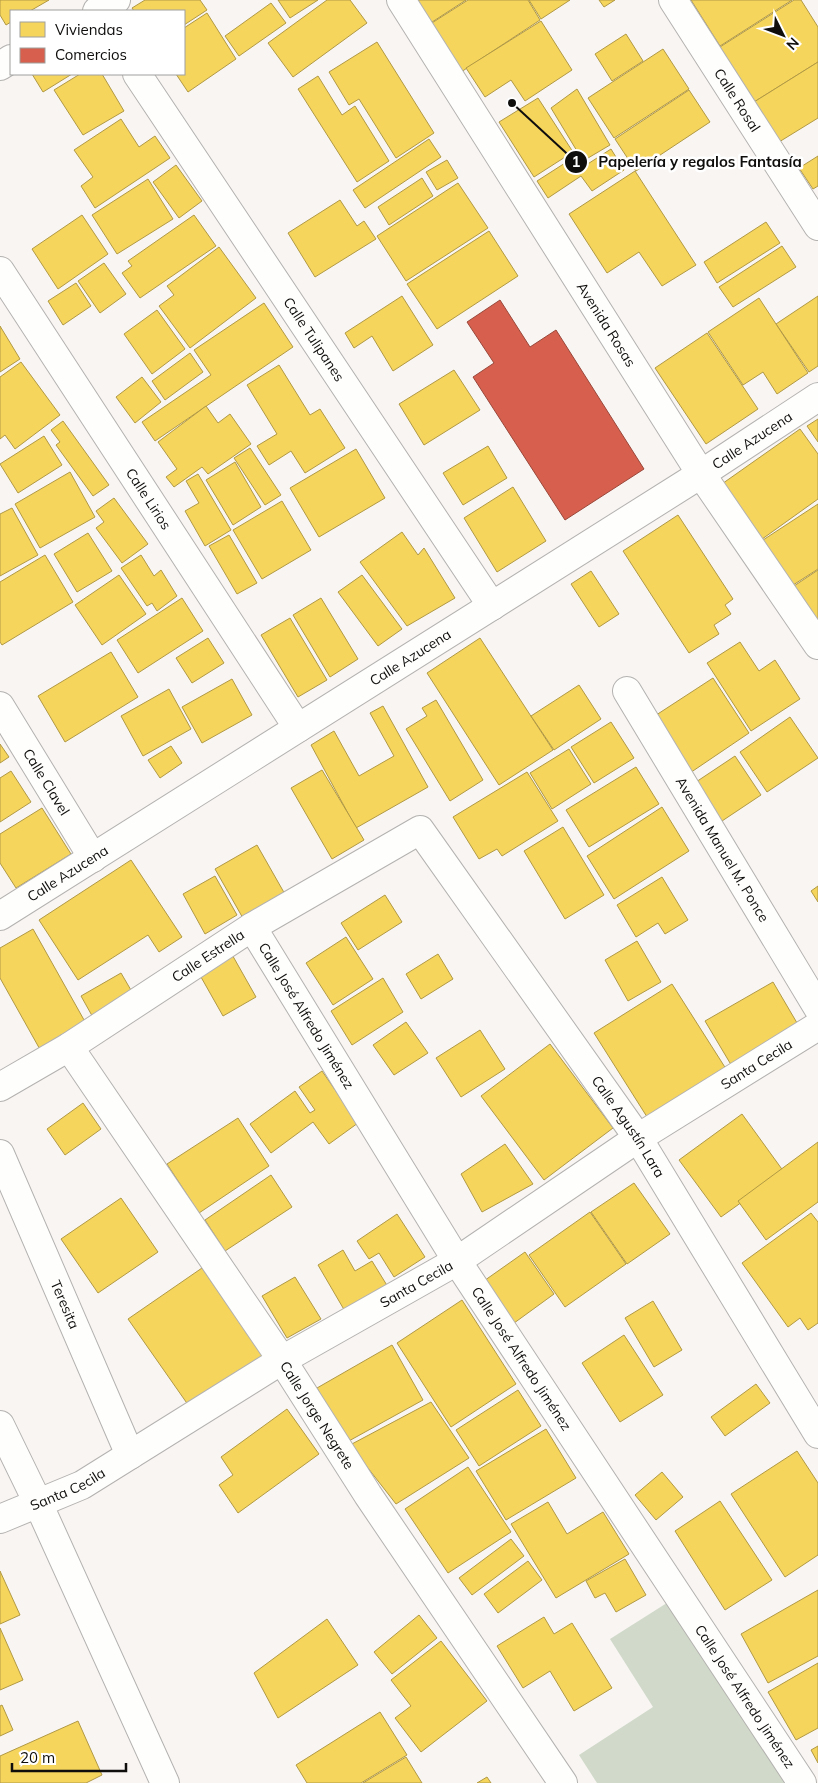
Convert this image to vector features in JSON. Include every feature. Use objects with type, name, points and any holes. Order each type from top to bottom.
[{"type":"street","points":[[98,10],[116,0]]},
{"type":"street","name":"Avenida Rosas","points":[[401,0],[701,474],[818,644]]},
{"type":"street","name":"Calle Rosal","points":[[673,0],[818,226]]},
{"type":"street","name":"Calle Tulipanes","points":[[138,75],[492,606]]},
{"type":"street","name":"Calle Lirios","points":[[0,271],[298,728]]},
{"type":"street","name":"Calle Azucena","points":[[0,916],[701,474],[818,397]]},
{"type":"street","name":"Avenida Manuel M. Ponce","points":[[627,691],[818,1008]]},
{"type":"street","name":"Calle Clavel","points":[[0,706],[92,858]]},
{"type":"street","name":"Calle Estrella","points":[[0,1086],[68,1047],[252,927],[420,830]]},
{"type":"street","name":"Calle Agustín Lara","points":[[420,830],[638,1138],[818,1434]]},
{"type":"street","name":"Calle José Alfredo Jiménez","points":[[252,927],[457,1261],[802,1783]]},
{"type":"street","name":"Santa Cecila","points":[[0,1519],[82,1485],[282,1360],[457,1261],[638,1138],[818,1026]]},
{"type":"street","name":"Calle Jorge Negrete","points":[[68,1047],[282,1360],[368,1495],[564,1783]]},
{"type":"street","name":"Teresita","points":[[0,1154],[130,1455]]},
{"type":"street","points":[[0,1425],[165,1783]]},
{"type":"green space","points":[[670,1601],[787,1783],[597,1783],[579,1755],[653,1707],[610,1639]]},
{"type":"building: Viviendas","points":[[0,0],[49,0],[32,10],[10,10],[10,23],[6,25],[0,15]]},
{"type":"building: Viviendas","points":[[145,0],[200,0],[207,10],[185,24],[185,10],[133,10],[132,8]]},
{"type":"building: Viviendas","points":[[278,0],[318,0],[290,18]]},
{"type":"building: Viviendas","points":[[327,0],[350,0],[367,23],[293,77],[268,43]]},
{"type":"building: Viviendas","points":[[413,0],[466,0],[429,24]]},
{"type":"building: Viviendas","points":[[468,0],[528,0],[540,20],[455,76],[424,28]]},
{"type":"building: Viviendas","points":[[529,0],[570,0],[541,19]]},
{"type":"building: Viviendas","points":[[599,0],[615,0],[604,7]]},
{"type":"building: Viviendas","points":[[691,0],[792,0],[720,46]]},
{"type":"building: Viviendas","points":[[794,0],[801,0],[818,27],[818,62],[754,102],[720,47]]},
{"type":"building: Viviendas","points":[[271,3],[286,23],[239,56],[225,36]]},
{"type":"building: Viviendas","points":[[207,13],[236,59],[188,92],[177,75],[185,75],[185,27]]},
{"type":"building: Viviendas","points":[[541,21],[572,70],[525,101],[511,80],[485,97],[466,68]]},
{"type":"building: Viviendas","points":[[626,34],[643,61],[612,81],[595,54]]},
{"type":"building: Viviendas","points":[[377,42],[434,133],[396,158],[359,99],[349,105],[329,72]]},
{"type":"building: Viviendas","points":[[663,49],[689,89],[614,138],[588,98]]},
{"type":"building: Viviendas","points":[[818,62],[818,118],[779,142],[754,102]]},
{"type":"building: Viviendas","points":[[33,75],[70,75],[43,92]]},
{"type":"building: Viviendas","points":[[78,75],[103,75],[124,111],[83,135],[54,90]]},
{"type":"building: Viviendas","points":[[318,76],[342,115],[355,106],[389,161],[357,182],[298,89]]},
{"type":"building: Viviendas","points":[[577,89],[610,145],[583,161],[551,108]]},
{"type":"building: Viviendas","points":[[689,90],[710,122],[636,171],[615,139]]},
{"type":"building: Viviendas","points":[[538,98],[573,152],[534,177],[499,122]]},
{"type":"building: Viviendas","points":[[121,119],[139,147],[155,136],[170,158],[95,208],[81,186],[93,177],[74,150]]},
{"type":"building: Viviendas","points":[[429,139],[441,157],[365,208],[353,190]]},
{"type":"building: Viviendas","points":[[611,149],[624,170],[592,191],[581,176],[548,198],[537,181],[576,156],[583,167]]},
{"type":"building: Viviendas","points":[[818,156],[818,186],[813,189],[799,168]]},
{"type":"building: Viviendas","points":[[447,160],[458,178],[437,190],[426,172]]},
{"type":"building: Viviendas","points":[[176,165],[202,201],[179,218],[153,182]]},
{"type":"building: Viviendas","points":[[635,171],[696,265],[662,286],[639,252],[607,273],[569,214]]},
{"type":"building: Viviendas","points":[[422,178],[433,196],[389,225],[378,207]]},
{"type":"building: Viviendas","points":[[148,179],[173,219],[117,254],[92,215]]},
{"type":"building: Viviendas","points":[[458,183],[488,228],[406,281],[377,236]]},
{"type":"building: Viviendas","points":[[340,200],[357,226],[364,221],[376,239],[315,277],[288,233]]},
{"type":"building: Viviendas","points":[[82,215],[108,254],[58,289],[32,249]]},
{"type":"building: Viviendas","points":[[194,215],[216,246],[140,298],[122,273],[132,266],[128,261]]},
{"type":"building: Viviendas","points":[[766,222],[780,243],[717,283],[704,262]]},
{"type":"building: Viviendas","points":[[489,231],[518,276],[437,329],[407,284]]},
{"type":"building: Viviendas","points":[[782,246],[796,267],[733,307],[719,287]]},
{"type":"building: Viviendas","points":[[219,247],[256,298],[190,348],[159,306],[174,295],[167,286]]},
{"type":"building: Viviendas","points":[[104,263],[126,294],[100,313],[78,281]]},
{"type":"building: Viviendas","points":[[76,283],[91,306],[63,325],[48,301]]},
{"type":"building: Viviendas","points":[[402,296],[433,345],[393,371],[372,336],[354,348],[345,333]]},
{"type":"building: Viviendas","points":[[818,296],[818,366],[809,372],[776,324]]},
{"type":"building: Viviendas","points":[[759,298],[808,373],[777,394],[763,372],[743,385],[708,332]]},
{"type":"building: Viviendas","points":[[264,303],[293,347],[155,441],[142,422],[211,375],[194,350]]},
{"type":"building: Viviendas","points":[[157,310],[185,349],[152,374],[124,334]]},
{"type":"building: Viviendas","points":[[0,326],[20,359],[0,372]]},
{"type":"building: Viviendas","points":[[707,333],[758,409],[706,444],[655,368]]},
{"type":"building: Viviendas","points":[[190,353],[203,372],[165,400],[152,381]]},
{"type":"building: Viviendas","points":[[21,362],[60,415],[15,449],[5,435],[0,439],[0,377]]},
{"type":"building: Viviendas","points":[[279,365],[310,415],[320,409],[345,448],[305,473],[291,451],[269,465],[257,446],[277,434],[247,385]]},
{"type":"building: Viviendas","points":[[454,370],[480,410],[424,445],[399,404]]},
{"type":"building: Viviendas","points":[[142,377],[161,402],[135,423],[116,397]]},
{"type":"building: Viviendas","points":[[206,406],[218,423],[230,414],[251,444],[208,474],[202,467],[174,487],[166,477],[177,469],[158,442]]},
{"type":"building: Viviendas","points":[[818,419],[818,442],[807,426]]},
{"type":"building: Viviendas","points":[[63,421],[109,485],[93,496],[56,445],[60,442],[51,430]]},
{"type":"building: Viviendas","points":[[800,429],[818,454],[818,499],[758,542],[719,486]]},
{"type":"building: Viviendas","points":[[44,436],[62,465],[18,493],[0,464]]},
{"type":"building: Viviendas","points":[[488,446],[507,478],[463,505],[443,473]]},
{"type":"building: Viviendas","points":[[250,448],[281,495],[265,505],[234,458]]},
{"type":"building: Viviendas","points":[[356,449],[385,498],[319,537],[290,488]]},
{"type":"building: Viviendas","points":[[235,462],[261,507],[233,525],[206,480]]},
{"type":"building: Viviendas","points":[[70,472],[95,517],[40,548],[15,504]]},
{"type":"building: Viviendas","points":[[198,474],[231,530],[205,546],[185,511],[199,503],[186,481]]},
{"type":"building: Viviendas","points":[[513,487],[546,541],[497,572],[464,518]]},
{"type":"building: Viviendas","points":[[114,498],[148,544],[122,563],[96,528],[104,522],[96,511]]},
{"type":"building: Viviendas","points":[[282,501],[311,550],[262,579],[233,530]]},
{"type":"building: Viviendas","points":[[818,504],[818,569],[790,587],[760,542]]},
{"type":"building: Viviendas","points":[[12,508],[38,555],[0,576],[0,514]]},
{"type":"building: Viviendas","points":[[678,515],[733,599],[725,605],[731,614],[714,625],[719,634],[689,653],[623,551]]},
{"type":"building: Viviendas","points":[[402,532],[418,555],[424,548],[455,598],[407,626],[360,562]]},
{"type":"building: Viviendas","points":[[88,533],[112,571],[77,592],[54,554]]},
{"type":"building: Viviendas","points":[[229,535],[257,583],[237,594],[209,546]]},
{"type":"building: Viviendas","points":[[45,555],[73,602],[2,645],[0,642],[0,582]]},
{"type":"building: Viviendas","points":[[141,555],[154,576],[161,570],[177,596],[157,611],[152,603],[147,606],[121,568]]},
{"type":"building: Viviendas","points":[[818,570],[818,628],[791,588]]},
{"type":"building: Viviendas","points":[[591,571],[619,614],[599,627],[571,584]]},
{"type":"building: Viviendas","points":[[119,575],[146,614],[102,645],[75,605]]},
{"type":"building: Viviendas","points":[[362,575],[402,629],[378,646],[338,592]]},
{"type":"building: Viviendas","points":[[182,598],[203,631],[138,673],[117,640]]},
{"type":"building: Viviendas","points":[[321,598],[358,659],[330,677],[293,615]]},
{"type":"building: Viviendas","points":[[290,618],[327,680],[298,697],[261,635]]},
{"type":"building: Viviendas","points":[[208,638],[224,663],[192,683],[176,658]]},
{"type":"building: Viviendas","points":[[480,638],[553,750],[499,785],[427,673]]},
{"type":"building: Viviendas","points":[[740,642],[759,671],[775,660],[800,699],[751,731],[707,663]]},
{"type":"building: Viviendas","points":[[111,652],[138,697],[65,742],[38,696]]},
{"type":"building: Viviendas","points":[[713,678],[749,733],[684,777],[647,721]]},
{"type":"building: Viviendas","points":[[232,679],[252,715],[202,743],[182,707]]},
{"type":"building: Viviendas","points":[[579,685],[601,719],[554,750],[531,716]]},
{"type":"building: Viviendas","points":[[169,689],[191,729],[143,756],[121,716]]},
{"type":"building: Viviendas","points":[[436,700],[483,780],[450,801],[406,729],[427,716],[422,708]]},
{"type":"building: Viviendas","points":[[383,706],[428,787],[356,828],[311,745],[334,731],[359,776],[394,756],[370,713]]},
{"type":"building: Viviendas","points":[[790,717],[818,758],[767,792],[740,752]]},
{"type":"building: Viviendas","points":[[611,722],[634,758],[594,783],[571,747]]},
{"type":"building: Viviendas","points":[[0,744],[9,757],[0,763]]},
{"type":"building: Viviendas","points":[[171,746],[182,763],[160,778],[148,760]]},
{"type":"building: Viviendas","points":[[569,749],[591,784],[552,809],[530,773]]},
{"type":"building: Viviendas","points":[[735,756],[761,795],[716,825],[690,786]]},
{"type":"building: Viviendas","points":[[636,767],[659,804],[589,847],[566,810]]},
{"type":"building: Viviendas","points":[[322,770],[364,840],[332,859],[291,788]]},
{"type":"building: Viviendas","points":[[11,771],[31,802],[0,822],[0,778]]},
{"type":"building: Viviendas","points":[[527,772],[558,821],[502,856],[497,849],[479,859],[453,817]]},
{"type":"building: Viviendas","points":[[662,807],[689,851],[614,899],[587,856]]},
{"type":"building: Viviendas","points":[[42,808],[71,854],[16,888],[0,863],[0,834]]},
{"type":"building: Viviendas","points":[[563,827],[604,895],[565,919],[524,851]]},
{"type":"building: Viviendas","points":[[257,845],[286,896],[244,920],[215,869]]},
{"type":"building: Viviendas","points":[[131,860],[182,937],[159,952],[148,935],[78,980],[39,920]]},
{"type":"building: Viviendas","points":[[215,876],[237,915],[205,934],[183,894]]},
{"type":"building: Viviendas","points":[[662,877],[688,920],[665,934],[658,923],[636,937],[617,905]]},
{"type":"building: Viviendas","points":[[818,886],[818,902],[811,891]]},
{"type":"building: Viviendas","points":[[385,895],[402,922],[358,950],[341,923]]},
{"type":"building: Viviendas","points":[[33,929],[88,1027],[42,1053],[0,978],[0,948]]},
{"type":"building: Viviendas","points":[[346,937],[373,979],[333,1005],[306,963]]},
{"type":"building: Viviendas","points":[[637,941],[661,982],[628,1001],[605,960]]},
{"type":"building: Viviendas","points":[[230,951],[256,997],[223,1016],[197,970]]},
{"type":"building: Viviendas","points":[[438,954],[453,979],[421,999],[406,974]]},
{"type":"building: Viviendas","points":[[121,973],[135,997],[95,1021],[81,996]]},
{"type":"building: Viviendas","points":[[383,978],[403,1012],[352,1045],[331,1011]]},
{"type":"building: Viviendas","points":[[773,982],[800,1028],[733,1068],[705,1021]]},
{"type":"building: Viviendas","points":[[672,984],[728,1072],[649,1120],[594,1033]]},
{"type":"building: Viviendas","points":[[406,1022],[428,1053],[394,1075],[373,1045]]},
{"type":"building: Viviendas","points":[[480,1030],[505,1069],[461,1097],[436,1058]]},
{"type":"building: Viviendas","points":[[550,1044],[613,1128],[544,1180],[481,1096]]},
{"type":"building: Viviendas","points":[[322,1071],[358,1123],[329,1144],[313,1122],[271,1153],[250,1124],[295,1091],[310,1113],[315,1110],[299,1087]]},
{"type":"building: Viviendas","points":[[83,1103],[101,1129],[65,1155],[47,1129]]},
{"type":"building: Viviendas","points":[[742,1114],[784,1172],[721,1217],[679,1160]]},
{"type":"building: Viviendas","points":[[238,1118],[269,1166],[199,1213],[167,1164]]},
{"type":"building: Viviendas","points":[[818,1142],[818,1202],[766,1240],[738,1201]]},
{"type":"building: Viviendas","points":[[505,1144],[533,1184],[482,1212],[461,1174]]},
{"type":"building: Viviendas","points":[[271,1175],[292,1207],[225,1251],[205,1220]]},
{"type":"building: Viviendas","points":[[634,1183],[670,1234],[627,1264],[591,1212]]},
{"type":"building: Viviendas","points":[[121,1198],[158,1252],[98,1293],[61,1239]]},
{"type":"building: Viviendas","points":[[590,1212],[626,1264],[565,1307],[529,1255]]},
{"type":"building: Viviendas","points":[[811,1213],[818,1222],[818,1323],[808,1330],[800,1318],[788,1327],[742,1263]]},
{"type":"building: Viviendas","points":[[397,1214],[425,1257],[394,1277],[379,1253],[369,1259],[357,1241]]},
{"type":"building: Viviendas","points":[[343,1250],[355,1271],[372,1261],[388,1287],[346,1313],[318,1265]]},
{"type":"building: Viviendas","points":[[525,1252],[554,1294],[510,1326],[481,1283]]},
{"type":"building: Viviendas","points":[[202,1268],[264,1358],[191,1409],[128,1319]]},
{"type":"building: Viviendas","points":[[295,1277],[321,1319],[287,1338],[262,1296]]},
{"type":"building: Viviendas","points":[[462,1300],[516,1384],[451,1427],[397,1343]]},
{"type":"building: Viviendas","points":[[653,1301],[682,1350],[654,1367],[625,1318]]},
{"type":"building: Viviendas","points":[[624,1335],[663,1395],[620,1422],[582,1363]]},
{"type":"building: Viviendas","points":[[392,1345],[423,1400],[347,1442],[317,1388]]},
{"type":"building: Viviendas","points":[[756,1384],[770,1403],[725,1436],[711,1417]]},
{"type":"building: Viviendas","points":[[518,1390],[541,1426],[479,1466],[456,1430]]},
{"type":"building: Viviendas","points":[[431,1402],[469,1458],[396,1504],[350,1445]]},
{"type":"building: Viviendas","points":[[287,1409],[319,1454],[238,1513],[219,1485],[233,1475],[221,1457]]},
{"type":"building: Viviendas","points":[[546,1429],[576,1478],[506,1520],[476,1471]]},
{"type":"building: Viviendas","points":[[797,1451],[818,1483],[818,1555],[785,1577],[731,1494]]},
{"type":"building: Viviendas","points":[[468,1467],[511,1532],[448,1573],[405,1509]]},
{"type":"building: Viviendas","points":[[662,1472],[683,1497],[656,1520],[635,1495]]},
{"type":"building: Viviendas","points":[[720,1501],[772,1580],[725,1610],[675,1531]]},
{"type":"building: Viviendas","points":[[548,1502],[567,1534],[603,1512],[629,1554],[556,1598],[511,1524]]},
{"type":"building: Viviendas","points":[[511,1539],[524,1556],[472,1595],[459,1578]]},
{"type":"building: Viviendas","points":[[625,1559],[646,1595],[616,1612],[605,1593],[595,1598],[586,1581]]},
{"type":"building: Viviendas","points":[[528,1561],[542,1580],[498,1613],[484,1594]]},
{"type":"building: Viviendas","points":[[0,1571],[20,1615],[0,1624]]},
{"type":"building: Viviendas","points":[[818,1590],[818,1656],[768,1683],[741,1634]]},
{"type":"building: Viviendas","points":[[419,1615],[437,1638],[392,1674],[374,1652]]},
{"type":"building: Viviendas","points":[[544,1617],[554,1634],[572,1623],[612,1688],[574,1711],[550,1671],[523,1688],[497,1646]]},
{"type":"building: Viviendas","points":[[327,1619],[358,1665],[278,1718],[254,1673]]},
{"type":"building: Viviendas","points":[[0,1628],[23,1680],[0,1690]]},
{"type":"building: Viviendas","points":[[441,1641],[487,1701],[421,1752],[395,1718],[411,1706],[391,1680]]},
{"type":"building: Viviendas","points":[[818,1663],[818,1728],[796,1740],[768,1692]]},
{"type":"building: Viviendas","points":[[2,1705],[13,1730],[0,1736],[0,1706]]},
{"type":"building: Viviendas","points":[[380,1712],[407,1755],[361,1783],[307,1783],[296,1765]]},
{"type":"building: Viviendas","points":[[78,1721],[102,1775],[86,1783],[0,1783],[0,1756]]},
{"type":"building: Viviendas","points":[[818,1746],[818,1763],[811,1750]]},
{"type":"building: Viviendas","points":[[406,1757],[422,1783],[363,1783]]},
{"type":"building: Viviendas","points":[[487,1777],[491,1783],[477,1783]]},
{"type":"building: Comercios","points":[[500,300],[530,347],[556,330],[644,469],[565,520],[473,377],[494,363],[467,322]]},
{"type":"place","name":"Papelería y regalos Fantasía","points":[[512,103]]}]
